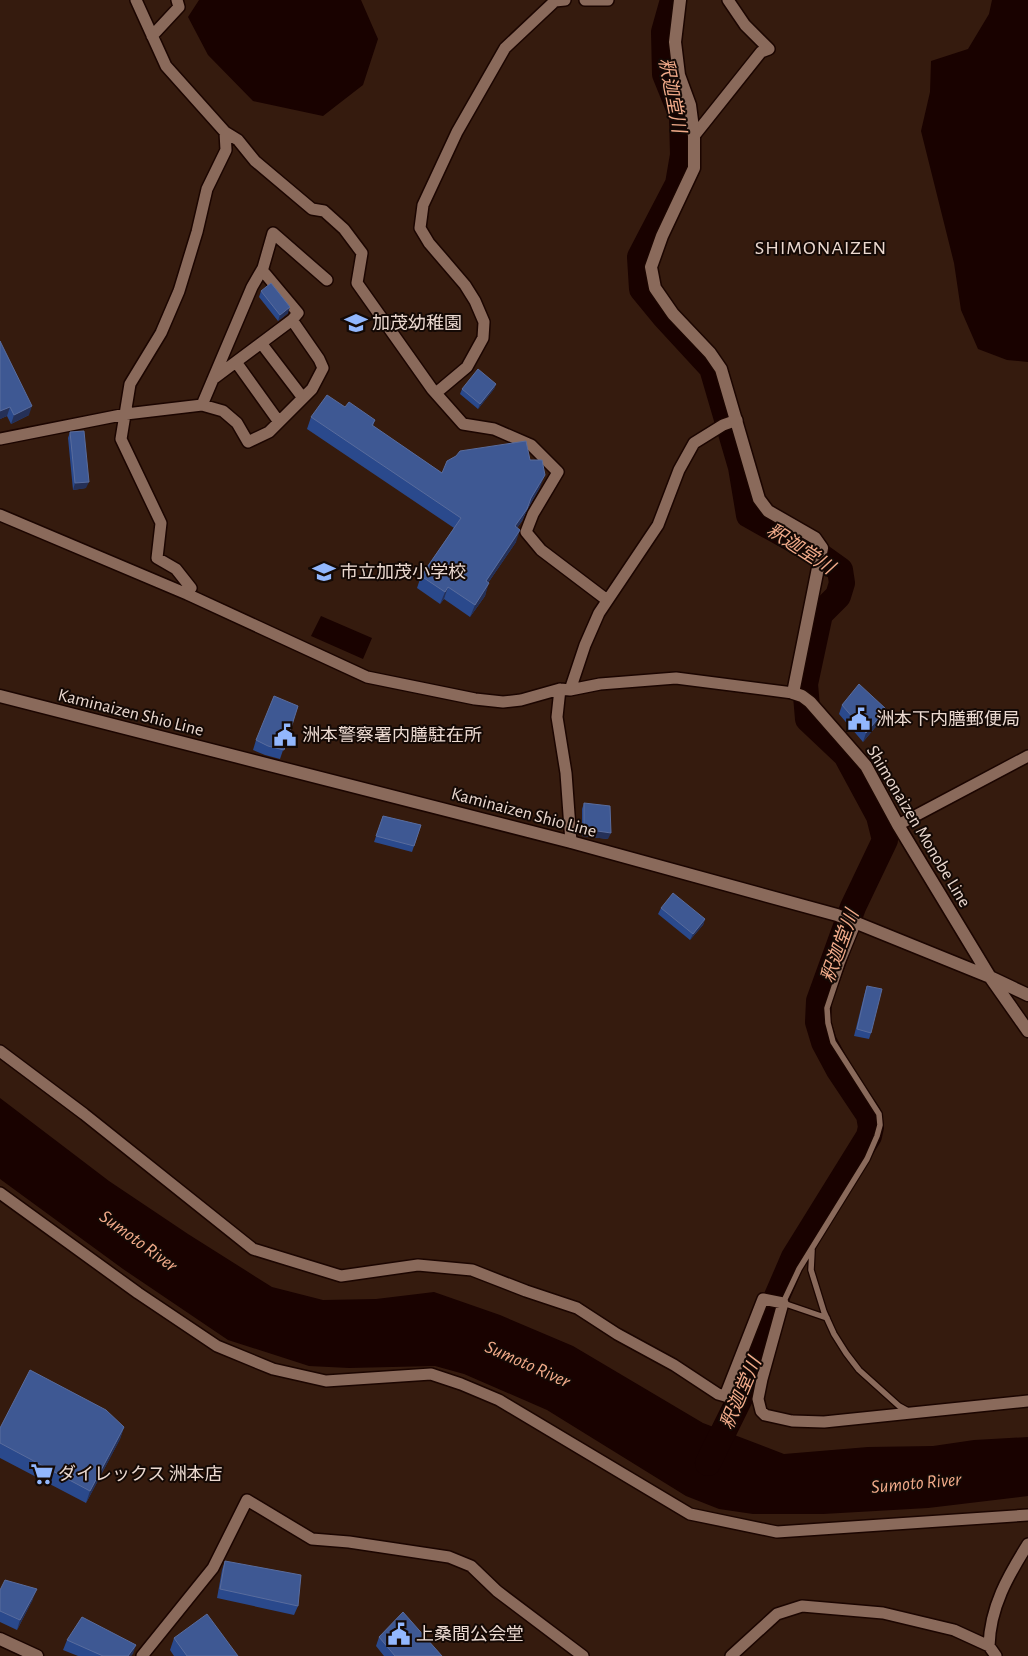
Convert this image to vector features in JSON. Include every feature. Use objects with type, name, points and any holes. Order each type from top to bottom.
[{"type":"main road","points":[[680,0],[675,42],[679,75],[690,105],[694,136],[694,168],[662,236],[651,267],[655,288],[673,314],[710,353],[721,369],[759,499],[768,511],[815,538],[822,548],[802,697]]},
{"type":"main road","name":"Kaminaizen Shio Line","points":[[0,696],[570,842],[836,915],[990,977],[1028,995]]},
{"type":"main road","name":"Shimonaizen Monobe Line","points":[[802,697],[866,766],[898,826],[990,977],[1028,1032]]},
{"type":"main road","points":[[0,1639],[37,1656]]},
{"type":"street","points":[[136,0],[166,66],[225,132],[238,140],[255,161],[312,209],[324,211],[344,230],[362,253],[357,282],[436,393],[463,424],[494,429],[531,445],[558,472],[533,514],[526,532],[541,550],[607,600]]},
{"type":"street","points":[[152,36],[179,7],[177,0]]},
{"type":"street","points":[[436,393],[468,366],[483,338],[484,322],[475,301],[465,285],[429,243],[420,228],[423,205],[457,132],[505,48],[555,1],[565,0]]},
{"type":"street","points":[[585,0],[608,0]]},
{"type":"street","points":[[694,136],[761,52],[769,49],[745,25],[728,0]]},
{"type":"street","points":[[187,594],[191,588],[176,569],[157,558],[161,523],[121,439],[130,384],[161,333],[179,290],[197,232],[207,189],[226,150],[225,132]]},
{"type":"street","points":[[202,406],[252,287],[262,270],[273,233],[328,280]]},
{"type":"street","points":[[213,379],[292,320],[298,313],[262,270]]},
{"type":"street","points":[[0,440],[126,414],[202,406],[222,411],[237,423],[248,442],[269,432],[312,389],[323,368],[320,359],[292,320]]},
{"type":"street","points":[[262,343],[303,398]]},
{"type":"street","points":[[236,362],[279,422]]},
{"type":"street","points":[[570,842],[566,773],[557,716],[565,690],[599,613],[658,525],[679,470],[694,443],[722,425],[735,421]]},
{"type":"street","points":[[0,515],[187,594],[367,676],[475,699],[503,702],[600,684],[676,678],[802,697]]},
{"type":"street","points":[[898,826],[1028,756]]},
{"type":"street","points":[[0,1051],[84,1114],[254,1249],[340,1276],[418,1265],[472,1270],[577,1308],[617,1334],[674,1365],[718,1394],[725,1396],[763,1299],[783,1304],[758,1400],[761,1412],[765,1415],[792,1420],[824,1422],[1028,1401]]},
{"type":"street","points":[[0,1193],[138,1293],[217,1346],[273,1369],[326,1381],[430,1374],[461,1384],[499,1400],[690,1514],[777,1532],[1028,1515]]},
{"type":"street","points":[[142,1656],[213,1568],[247,1500],[312,1540],[349,1542],[449,1556],[471,1566],[497,1591],[584,1656]]},
{"type":"street","points":[[989,1646],[990,1628],[1002,1588],[1028,1544]]},
{"type":"street","points":[[731,1656],[777,1614],[802,1606],[883,1613],[954,1630],[989,1646],[996,1656]]},
{"type":"lane","points":[[827,1318],[783,1304],[798,1269],[867,1159],[880,1125],[879,1114],[833,1042],[828,1023],[827,1008],[856,923]]},
{"type":"lane","points":[[812,1248],[811,1270],[834,1334],[859,1370],[899,1406],[912,1413]]},
{"type":"water","points":[[199,0],[361,0],[378,39],[363,85],[323,116],[253,101],[208,55],[188,17]]},
{"type":"water","points":[[992,0],[1028,0],[1028,362],[1007,360],[978,349],[961,310],[954,263],[921,131],[930,92],[931,61],[968,49],[989,14]]},
{"type":"water","points":[[321,616],[372,638],[363,659],[311,636]]},
{"type":"water","name":"Sumoto River","points":[[0,1098],[109,1181],[272,1287],[323,1300],[376,1299],[434,1292],[500,1315],[573,1346],[703,1423],[784,1454],[868,1447],[933,1446],[974,1440],[1028,1437],[1028,1496],[928,1508],[823,1514],[753,1514],[719,1509],[686,1496],[547,1410],[464,1374],[435,1366],[349,1368],[309,1366],[228,1340],[123,1269],[0,1179]]},
{"type":"building","points":[[271,283],[290,307],[280,315],[261,291]]},
{"type":"building","points":[[0,341],[32,406],[14,415],[10,407],[0,411]]},
{"type":"building","points":[[478,369],[496,384],[480,404],[462,389]]},
{"type":"building","points":[[327,395],[345,407],[349,402],[375,420],[372,425],[442,473],[447,461],[456,456],[460,451],[526,441],[530,460],[542,460],[545,475],[531,498],[527,509],[515,526],[520,530],[486,581],[489,583],[475,605],[448,587],[445,592],[421,576],[461,518],[311,417]]},
{"type":"building","points":[[84,431],[89,482],[75,483],[70,432]]},
{"type":"building","points":[[859,684],[886,709],[866,733],[842,705]]},
{"type":"building","points":[[274,696],[298,706],[284,750],[268,746],[256,740]]},
{"type":"building","points":[[584,803],[610,806],[611,833],[584,829]]},
{"type":"building","points":[[383,816],[421,825],[414,846],[376,836]]},
{"type":"building","points":[[673,893],[705,919],[693,934],[661,908]]},
{"type":"building","points":[[867,986],[882,989],[871,1033],[857,1029]]},
{"type":"building","points":[[30,1370],[106,1410],[124,1427],[90,1491],[0,1443],[0,1428]]},
{"type":"building","points":[[225,1561],[301,1575],[298,1606],[220,1589]]},
{"type":"building","points":[[5,1580],[37,1589],[20,1620],[0,1611],[0,1590]]},
{"type":"building","name":"上桑間公会堂","points":[[403,1612],[442,1656],[395,1656],[379,1637]]},
{"type":"building","points":[[207,1614],[238,1656],[187,1656],[174,1638]]},
{"type":"building","points":[[82,1617],[136,1645],[128,1656],[103,1656],[67,1640]]},
{"type":"waterway","name":"釈迦堂川","points":[[673,0],[664,32],[665,74],[682,116],[683,155],[678,184],[640,257],[642,289],[712,368],[741,467],[749,515],[812,550],[840,570],[842,583],[838,596],[820,614],[805,684],[808,719],[846,755],[879,816],[885,840],[853,907],[819,1001],[818,1022],[824,1042],[839,1070],[869,1115],[871,1127],[869,1136],[794,1257],[775,1301]]},
{"type":"waterway","name":"釈迦堂川","points":[[708,1463],[745,1388],[768,1321]]},
{"type":"place","name":"加茂幼稚園","points":[[356,323]]},
{"type":"place","name":"市立加茂小学校","points":[[324,572]]},
{"type":"place","name":"洲本下内膳郵便局","points":[[859,719]]},
{"type":"place","name":"洲本警察署内膳駐在所","points":[[285,735]]},
{"type":"place","name":"ダイレックス 洲本店","points":[[42,1474]]},
{"type":"place","name":"上桑間公会堂","points":[[399,1634]]},
{"type":"district","name":"SHIMONAIZEN","points":[[821,247]]}]
